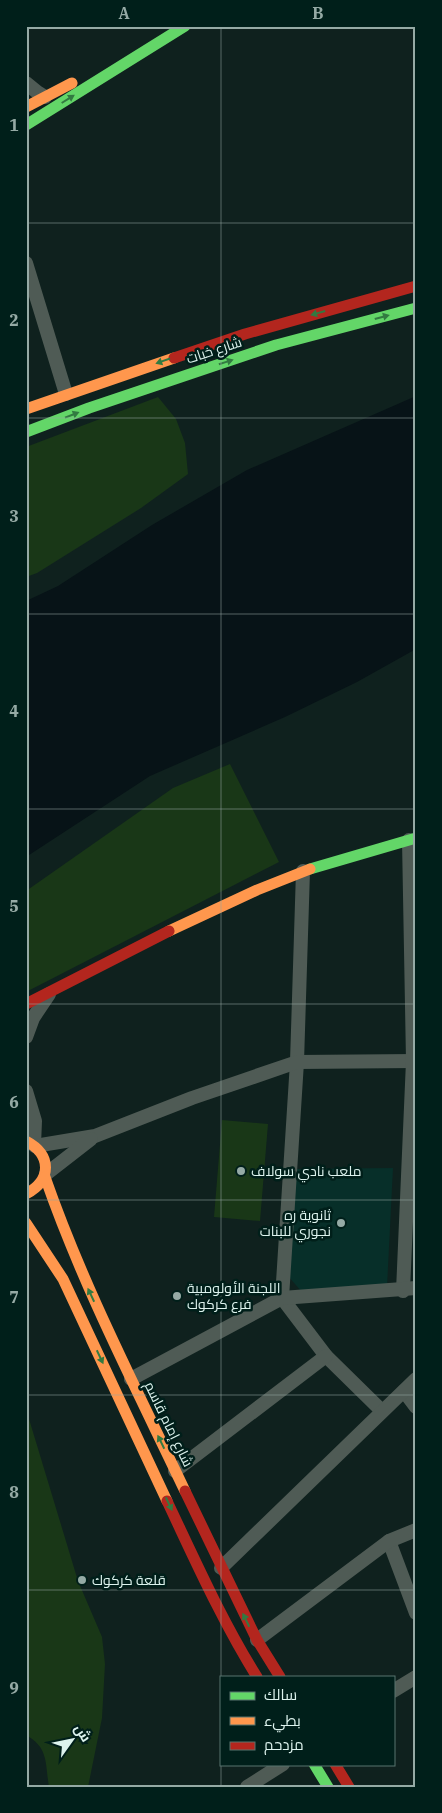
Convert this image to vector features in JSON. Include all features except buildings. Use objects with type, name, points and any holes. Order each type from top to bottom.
[{"type":"main road","points":[[26,107],[136,49],[174,26]]},
{"type":"main road","points":[[26,125],[185,26]]},
{"type":"main road","name":"شارع خبات","points":[[26,409],[246,334],[416,286]]},
{"type":"main road","name":"شارع خبات","points":[[26,432],[89,408],[276,345],[416,308]]},
{"type":"main road","points":[[26,1004],[147,941],[257,890],[303,871],[412,839]]},
{"type":"main road","name":"شارع إمام قاسم","points":[[32,1144],[45,1158],[45,1175],[74,1257],[256,1640],[279,1676]]},
{"type":"main road","points":[[26,1194],[35,1190],[45,1175]]},
{"type":"main road","points":[[26,1222],[63,1279],[204,1577],[242,1653],[257,1676]]},
{"type":"main road","points":[[26,1241],[49,1256]]},
{"type":"main road","points":[[315,1766],[328,1787]]},
{"type":"main road","points":[[336,1766],[349,1787]]},
{"type":"street","points":[[26,83],[45,97]]},
{"type":"street","points":[[27,270],[66,394]]},
{"type":"street","points":[[131,1379],[282,1298],[409,1289],[415,1061],[412,839]]},
{"type":"street","points":[[303,871],[297,1062],[282,1298],[326,1356],[382,1411]]},
{"type":"street","points":[[26,1037],[33,1018],[52,991]]},
{"type":"street","points":[[27,1097],[35,1121],[32,1144],[95,1136],[192,1098],[297,1062],[415,1061]]},
{"type":"street","points":[[45,1175],[95,1136]]},
{"type":"street","points":[[175,1471],[326,1356]]},
{"type":"street","points":[[221,1568],[416,1380]]},
{"type":"street","points":[[404,1391],[416,1407]]},
{"type":"street","points":[[256,1640],[389,1540],[416,1530]]},
{"type":"street","points":[[389,1540],[416,1613]]},
{"type":"street","points":[[394,1690],[416,1677]]},
{"type":"street","points":[[247,1787],[281,1766]]},
{"type":"shaded area","points":[[416,396],[416,649],[357,682],[285,717],[150,776],[26,857],[26,601],[58,586],[152,525],[247,470]]},
{"type":"shaded area","points":[[158,397],[176,419],[185,443],[188,474],[141,508],[37,573],[26,577],[26,447]]},
{"type":"shaded area","points":[[230,764],[279,862],[26,992],[26,891],[173,788]]},
{"type":"shaded area","name":"ملعب نادي سولاف","points":[[222,1120],[268,1124],[260,1221],[214,1217]]},
{"type":"shaded area","name":"ثانوية ره نجوري للبنات","points":[[393,1168],[387,1287],[302,1292],[288,1276],[296,1169]]},
{"type":"shaded area","points":[[26,1409],[78,1581],[102,1637],[105,1664],[102,1718],[88,1787],[49,1787],[45,1757],[39,1745],[26,1735]]},
{"type":"traffic: fast","points":[[26,125],[185,26]]},
{"type":"traffic: fast","points":[[26,432],[89,408],[276,345],[416,308]]},
{"type":"traffic: fast","points":[[310,869],[416,838]]},
{"type":"traffic: fast","points":[[315,1766],[328,1787]]},
{"type":"traffic: slow","points":[[26,107],[72,83]]},
{"type":"traffic: slow","points":[[26,409],[174,358]]},
{"type":"traffic: slow","points":[[169,931],[257,890],[310,869]]},
{"type":"traffic: slow","points":[[26,1141],[41,1153],[46,1168],[41,1182],[26,1194]]},
{"type":"traffic: slow","points":[[45,1177],[93,1297],[185,1491]]},
{"type":"traffic: slow","points":[[26,1223],[63,1279],[167,1501]]},
{"type":"traffic: jam","points":[[174,358],[245,334],[416,286]]},
{"type":"traffic: jam","points":[[26,1004],[169,931]]},
{"type":"traffic: jam","points":[[185,1491],[257,1640],[279,1676]]},
{"type":"traffic: jam","points":[[167,1501],[221,1612],[256,1676]]},
{"type":"traffic: jam","points":[[336,1766],[349,1787]]},
{"type":"place","name":"ملعب نادي سولاف","points":[[241,1171]]},
{"type":"place","name":"ثانوية ره نجوري للبنات","points":[[341,1223]]},
{"type":"place","name":"اللجنة الأولومبية فرع كركوك","points":[[177,1296]]},
{"type":"place","name":"قلعة كركوك","points":[[82,1580]]}]
